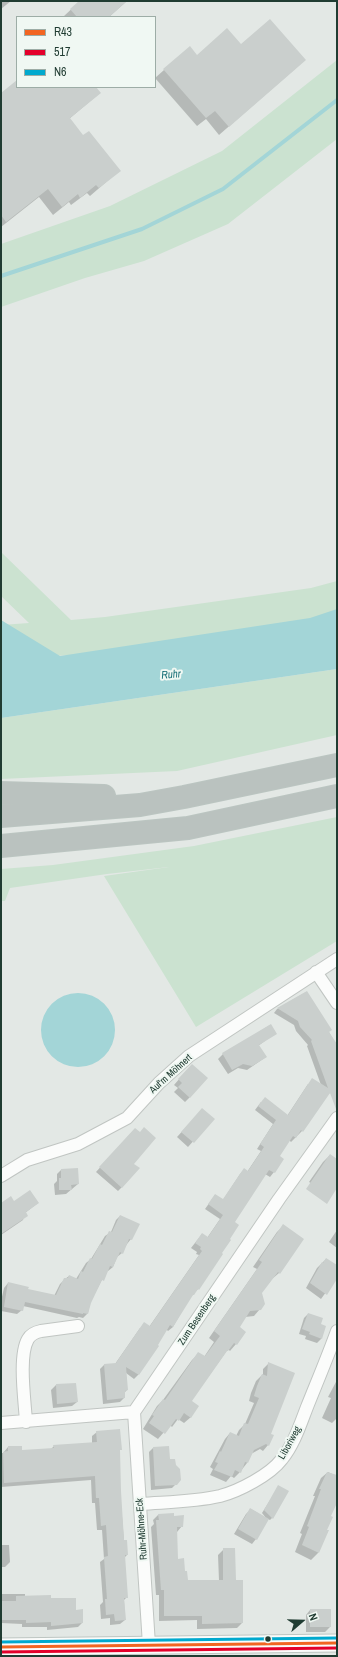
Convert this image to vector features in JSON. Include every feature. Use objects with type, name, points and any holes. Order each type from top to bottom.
[{"type":"highway","points":[[1,816],[140,805],[184,798],[337,765]]},
{"type":"highway","points":[[1,793],[184,798]]},
{"type":"highway","points":[[1,846],[27,845],[188,828],[337,796]]},
{"type":"highway","points":[[1,850],[27,845]]},
{"type":"main road","points":[[1,1647],[337,1644]]},
{"type":"street","name":"Auf'm Möhnert","points":[[1,1176],[26,1160],[78,1144],[127,1118],[159,1083],[189,1056],[337,959]]},
{"type":"street","points":[[316,972],[337,1003]]},
{"type":"street","name":"Zum Besenberg","points":[[134,1412],[279,1199],[337,1118]]},
{"type":"street","points":[[26,1422],[23,1364],[26,1345],[29,1339],[35,1333],[41,1331],[78,1326]]},
{"type":"street","name":"Liboriweg","points":[[141,1504],[208,1498],[222,1495],[255,1480],[272,1470],[288,1450],[297,1431],[337,1330]]},
{"type":"street","points":[[1,1423],[134,1412]]},
{"type":"street","name":"Ruhr-Möhne-Eck","points":[[134,1412],[149,1645]]},
{"type":"green space","points":[[337,60],[337,139],[228,224],[144,261],[85,278],[1,307],[1,244],[110,206],[222,151]]},
{"type":"green space","points":[[1,552],[71,620],[105,617],[311,588],[337,581],[337,619],[108,653],[1,659],[1,625],[29,623],[1,596]]},
{"type":"green space","points":[[337,669],[337,735],[177,771],[1,779],[1,718]]},
{"type":"green space","points":[[337,817],[337,941],[196,1027],[104,876],[169,867],[10,888],[5,901],[1,901],[1,869],[53,865],[194,846]]},
{"type":"water","name":"Ruhr","points":[[337,609],[337,669],[1,718],[1,620],[60,656],[310,618]]},
{"type":"water","points":[[78,993],[92,996],[104,1004],[112,1016],[115,1030],[112,1044],[104,1056],[92,1064],[78,1067],[64,1064],[52,1056],[44,1044],[41,1030],[44,1016],[52,1004],[64,996]]},
{"type":"building","points":[[79,1],[127,1],[110,16],[76,16],[70,9]]},
{"type":"building","points":[[270,19],[306,60],[229,127],[215,111],[206,118],[163,69],[190,46],[197,55],[227,28],[241,44]]},
{"type":"building","points":[[16,81],[16,88],[97,88],[101,93],[70,118],[83,135],[89,131],[121,171],[99,188],[96,185],[80,198],[78,194],[62,207],[48,189],[6,222],[1,215],[1,93]]},
{"type":"building","points":[[307,991],[332,1030],[329,1032],[337,1044],[337,1109],[330,1093],[303,1132],[301,1130],[296,1138],[293,1136],[280,1156],[284,1159],[275,1173],[269,1170],[235,1222],[239,1225],[222,1253],[223,1254],[199,1290],[198,1289],[193,1295],[173,1327],[170,1325],[158,1345],[159,1346],[139,1375],[126,1367],[128,1390],[125,1391],[125,1398],[107,1400],[104,1364],[116,1363],[144,1322],[150,1326],[202,1251],[200,1249],[201,1247],[195,1243],[202,1233],[208,1237],[223,1215],[208,1204],[215,1194],[223,1199],[244,1168],[248,1171],[264,1147],[260,1144],[276,1120],[258,1106],[265,1097],[288,1115],[312,1078],[328,1088],[311,1041],[312,1040],[300,1027],[298,1021],[277,1008]]},
{"type":"building","points":[[271,1024],[277,1034],[259,1045],[267,1057],[252,1066],[243,1064],[232,1070],[222,1053]]},
{"type":"building","points":[[192,1064],[208,1078],[190,1098],[178,1087],[182,1083],[178,1079]]},
{"type":"building","points":[[202,1108],[215,1119],[194,1143],[181,1132]]},
{"type":"building","points":[[144,1127],[156,1138],[134,1164],[140,1168],[122,1188],[99,1167],[135,1128],[140,1132]]},
{"type":"building","points":[[330,1154],[337,1159],[337,1188],[327,1204],[306,1189]]},
{"type":"building","points":[[78,1168],[79,1184],[71,1185],[72,1190],[59,1190],[61,1169]]},
{"type":"building","points":[[30,1190],[39,1203],[26,1212],[28,1216],[1,1234],[1,1203],[11,1196],[14,1201]]},
{"type":"building","points":[[120,1215],[140,1224],[132,1240],[129,1239],[123,1254],[120,1252],[113,1267],[110,1266],[104,1281],[102,1280],[91,1303],[88,1314],[25,1302],[23,1311],[4,1307],[8,1282],[29,1287],[28,1289],[56,1295],[64,1278],[68,1278],[69,1275],[78,1279],[81,1271],[83,1272],[90,1258],[92,1259],[100,1244],[102,1245],[109,1231],[112,1232]]},
{"type":"building","points":[[283,1224],[304,1239],[280,1274],[278,1272],[262,1293],[265,1304],[261,1310],[250,1311],[240,1327],[246,1332],[237,1345],[234,1343],[227,1351],[192,1401],[199,1406],[191,1418],[184,1413],[179,1421],[176,1419],[165,1434],[149,1423],[154,1416],[152,1415],[163,1399],[165,1400],[198,1352],[205,1356],[220,1336],[214,1331],[262,1262],[259,1260]]},
{"type":"building","points":[[326,1258],[337,1265],[337,1279],[327,1295],[310,1283],[322,1262],[323,1263]]},
{"type":"building","points":[[308,1313],[323,1318],[321,1324],[326,1326],[322,1339],[309,1334],[310,1332],[302,1329]]},
{"type":"building","points":[[268,1362],[295,1373],[271,1434],[274,1435],[269,1446],[266,1444],[254,1450],[248,1463],[245,1462],[241,1473],[235,1470],[232,1477],[214,1470],[218,1463],[215,1462],[230,1432],[239,1436],[244,1423],[248,1424],[259,1398],[254,1396],[257,1386],[262,1374],[267,1376]]},
{"type":"building","points":[[76,1383],[78,1402],[57,1404],[56,1384]]},
{"type":"building","points":[[120,1429],[122,1450],[120,1450],[124,1540],[127,1540],[128,1555],[125,1555],[128,1598],[124,1598],[126,1620],[115,1621],[114,1614],[106,1615],[105,1599],[107,1599],[104,1557],[108,1556],[106,1525],[101,1526],[99,1498],[96,1498],[95,1476],[4,1483],[3,1452],[8,1451],[8,1446],[22,1446],[22,1450],[54,1448],[53,1445],[97,1442],[96,1431]]},
{"type":"building","points":[[169,1446],[170,1459],[175,1459],[176,1465],[180,1469],[181,1480],[177,1485],[155,1486],[153,1447]]},
{"type":"building","points":[[327,1472],[337,1475],[337,1503],[331,1516],[333,1517],[327,1530],[329,1530],[319,1553],[302,1545],[309,1527],[307,1526],[321,1489],[319,1489]]},
{"type":"building","points":[[278,1485],[289,1491],[273,1519],[264,1510]]},
{"type":"building","points":[[250,1508],[269,1519],[257,1540],[238,1529]]},
{"type":"building","points":[[174,1513],[174,1516],[184,1515],[183,1527],[177,1527],[178,1559],[184,1558],[185,1571],[187,1571],[188,1580],[223,1580],[223,1548],[235,1548],[236,1580],[243,1580],[243,1623],[202,1624],[202,1616],[164,1616],[164,1590],[161,1590],[156,1520],[159,1520],[158,1514]]},
{"type":"building","points":[[51,1595],[51,1598],[76,1598],[76,1610],[83,1609],[83,1623],[51,1626],[51,1622],[26,1623],[26,1620],[1,1620],[1,1601],[16,1601],[16,1596]]},
{"type":"building","points":[[310,1609],[331,1609],[331,1627],[310,1627]]},
{"type":"waterway","points":[[1,276],[142,229],[223,189],[337,100]]},
{"type":"transit line","name":"N6","points":[[1,1642],[337,1638]]},
{"type":"transit line","name":"R43","points":[[1,1647],[337,1643]]},
{"type":"transit line","name":"517","points":[[1,1652],[337,1648]]}]
